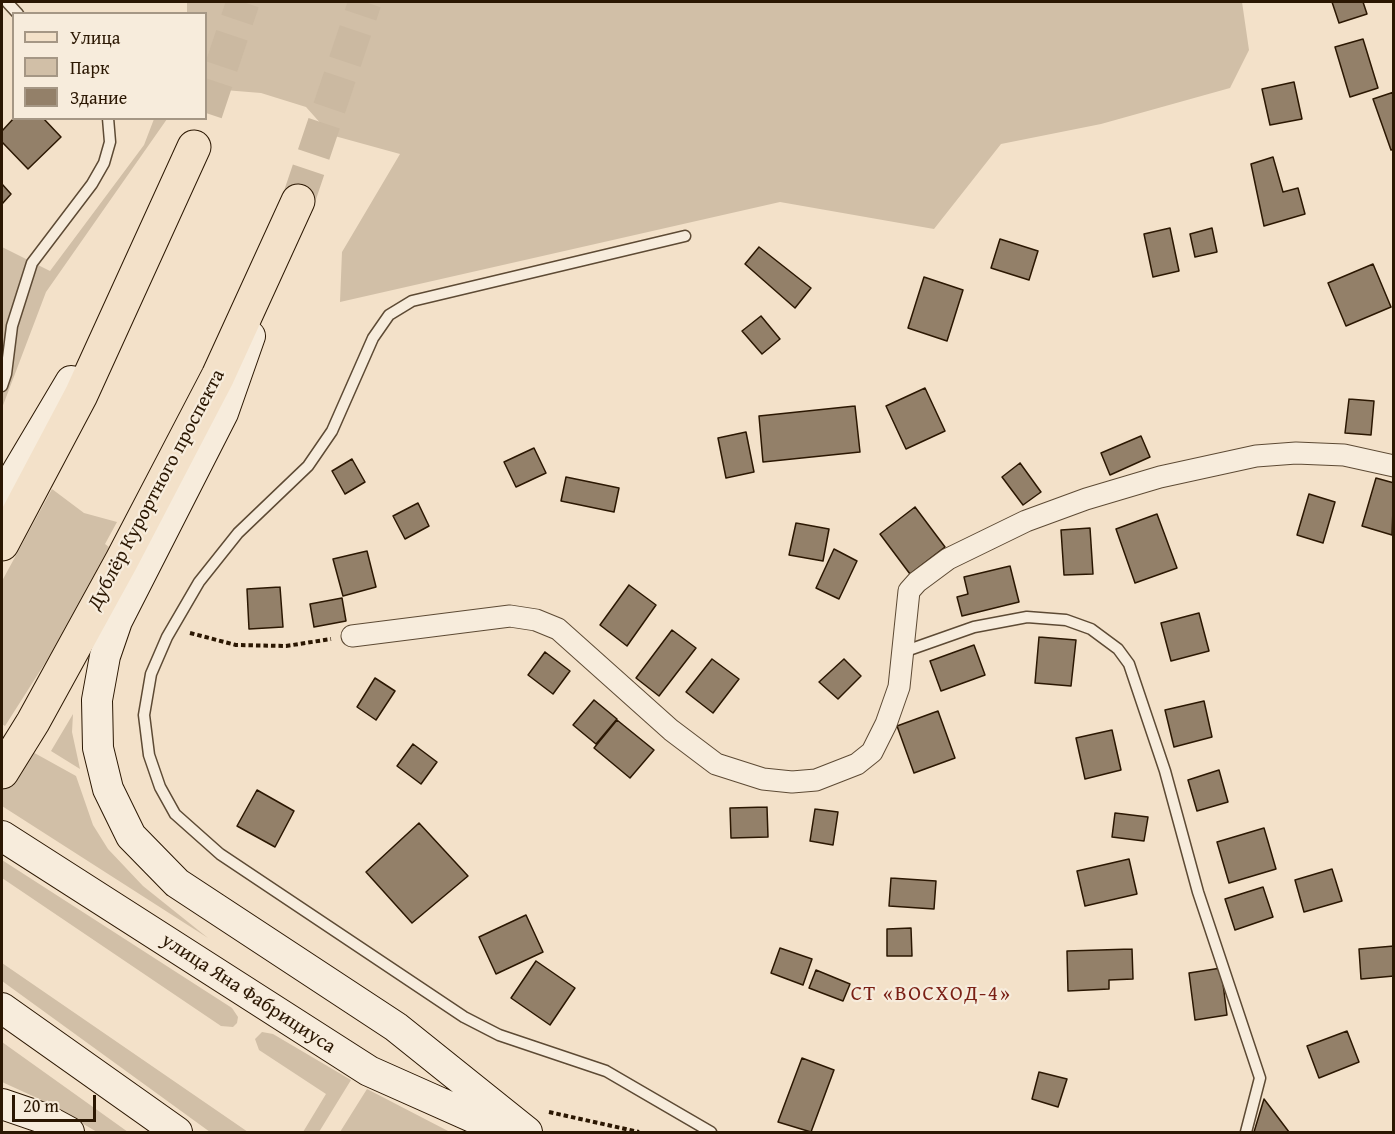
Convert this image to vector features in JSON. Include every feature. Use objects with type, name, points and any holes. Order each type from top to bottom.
[{"type":"main road","points":[[2,497],[62,398],[194,147]]},
{"type":"main road","points":[[2,544],[81,395],[194,147]]},
{"type":"main road","points":[[298,201],[223,413],[117,621],[105,656],[97,700],[98,748],[108,789],[131,836],[177,883],[396,1027],[527,1132]]},
{"type":"main road","name":"Дублёр Курортного проспекта","points":[[2,772],[33,722],[218,376],[298,201]]},
{"type":"main road","name":"улица Яна Фабрициуса","points":[[2,836],[369,1071],[506,1132]]},
{"type":"main road","points":[[2,1008],[177,1132]]},
{"type":"main road","points":[[2,1104],[44,1118],[69,1132]]},
{"type":"street","points":[[352,636],[510,616],[536,620],[558,629],[671,730],[716,764],[737,773],[792,782],[816,780],[839,773],[857,764],[872,752],[886,724],[899,687],[909,591],[917,582],[948,560],[1026,521],[1086,499],[1160,477],[1256,456],[1296,453],[1344,455],[1394,466]]},
{"type":"lane","points":[[2,386],[6,374],[12,326],[32,263],[92,184],[104,162],[110,142],[108,120]]},
{"type":"lane","points":[[685,236],[412,301],[389,315],[373,338],[332,431],[308,466],[238,533],[199,582],[171,629],[151,674],[144,716],[149,755],[160,787],[175,814],[197,837],[464,1017],[499,1035],[606,1071],[711,1132]]},
{"type":"lane","points":[[903,652],[974,627],[1027,617],[1066,620],[1083,626],[1118,649],[1129,664],[1165,771],[1198,892],[1260,1078],[1246,1132]]},
{"type":"path","points":[[171,629],[236,645],[286,646],[352,636]]},
{"type":"green space","points":[[187,2],[1242,2],[1249,50],[1230,88],[1101,124],[1001,144],[934,229],[780,202],[340,302],[342,252],[400,154],[331,135],[306,107],[261,93],[212,89],[207,92],[207,12],[187,12]]},
{"type":"green space","points":[[154,120],[166,120],[46,292],[2,408],[2,247],[50,271],[144,145]]},
{"type":"green space","points":[[52,489],[84,513],[117,522],[105,544],[109,547],[47,660],[5,726],[2,724],[2,581]]},
{"type":"green space","points":[[73,714],[72,732],[80,769],[51,751]]},
{"type":"green space","points":[[2,735],[76,776],[93,825],[108,849],[143,886],[208,938],[2,806]]},
{"type":"green space","points":[[2,860],[232,1008],[238,1017],[237,1023],[233,1027],[221,1026],[2,878]]},
{"type":"green space","points":[[2,963],[248,1132],[210,1132],[2,981]]},
{"type":"green space","points":[[262,1032],[273,1034],[351,1080],[319,1132],[303,1132],[326,1094],[259,1050],[255,1039]]},
{"type":"green space","points":[[2,1042],[128,1132],[97,1132],[46,1102],[2,1082]]},
{"type":"green space","points":[[367,1089],[450,1132],[340,1132]]},
{"type":"building","points":[[1332,2],[1363,2],[1367,14],[1339,23]]},
{"type":"building","points":[[1363,39],[1378,88],[1350,97],[1335,47]]},
{"type":"building","points":[[1294,82],[1302,119],[1270,125],[1262,89]]},
{"type":"building","points":[[1394,92],[1394,149],[1391,150],[1373,99]]},
{"type":"building","points":[[12,120],[45,120],[61,137],[28,169],[2,142],[2,131]]},
{"type":"building","points":[[1273,157],[1283,192],[1298,188],[1305,214],[1264,226],[1251,164]]},
{"type":"building","points":[[2,184],[11,194],[2,204]]},
{"type":"building","points":[[1170,228],[1179,271],[1153,277],[1144,234]]},
{"type":"building","points":[[1212,228],[1217,252],[1195,257],[1190,234]]},
{"type":"building","points":[[1000,239],[1038,251],[1029,280],[991,268]]},
{"type":"building","points":[[759,247],[811,288],[795,308],[745,264]]},
{"type":"building","points":[[1373,264],[1391,307],[1346,326],[1328,283]]},
{"type":"building","points":[[924,277],[963,290],[947,341],[908,328]]},
{"type":"building","points":[[761,316],[780,339],[762,354],[742,331]]},
{"type":"building","points":[[925,388],[945,431],[906,449],[886,406]]},
{"type":"building","points":[[1349,399],[1374,401],[1371,435],[1345,433]]},
{"type":"building","points":[[855,406],[860,452],[763,462],[759,416]]},
{"type":"building","points":[[746,432],[754,472],[726,478],[718,438]]},
{"type":"building","points":[[1141,436],[1150,457],[1110,475],[1101,453]]},
{"type":"building","points":[[534,448],[546,473],[516,487],[504,462]]},
{"type":"building","points":[[352,459],[365,482],[345,494],[332,471]]},
{"type":"building","points":[[1020,463],[1041,492],[1023,505],[1002,477]]},
{"type":"building","points":[[566,477],[619,488],[614,512],[561,501]]},
{"type":"building","points":[[1376,478],[1394,483],[1392,535],[1362,526]]},
{"type":"building","points":[[1309,494],[1335,502],[1323,543],[1297,535]]},
{"type":"building","points":[[418,503],[429,526],[405,539],[393,516]]},
{"type":"building","points":[[915,507],[945,547],[910,574],[880,534]]},
{"type":"building","points":[[1157,514],[1177,568],[1135,583],[1116,529]]},
{"type":"building","points":[[796,523],[829,529],[823,561],[789,555]]},
{"type":"building","points":[[1090,528],[1093,574],[1064,575],[1061,530]]},
{"type":"building","points":[[834,549],[857,561],[839,599],[816,588]]},
{"type":"building","points":[[367,551],[376,587],[343,596],[333,559]]},
{"type":"building","points":[[1010,566],[1019,602],[962,616],[957,597],[968,594],[964,577]]},
{"type":"building","points":[[629,585],[656,605],[627,646],[600,625]]},
{"type":"building","points":[[280,587],[283,627],[249,629],[247,589]]},
{"type":"building","points":[[342,598],[346,621],[314,627],[310,604]]},
{"type":"building","points":[[1199,613],[1209,651],[1171,661],[1161,623]]},
{"type":"building","points":[[672,630],[696,648],[659,696],[636,678]]},
{"type":"building","points":[[1039,637],[1076,640],[1071,686],[1035,683]]},
{"type":"building","points":[[974,645],[985,675],[941,691],[930,661]]},
{"type":"building","points":[[545,652],[570,671],[553,694],[528,675]]},
{"type":"building","points":[[712,659],[739,679],[713,713],[686,692]]},
{"type":"building","points":[[844,659],[861,676],[838,699],[819,682]]},
{"type":"building","points":[[375,678],[395,691],[376,720],[357,707]]},
{"type":"building","points":[[594,700],[617,719],[596,744],[573,725]]},
{"type":"building","points":[[1204,701],[1212,737],[1174,747],[1165,710]]},
{"type":"building","points":[[938,711],[955,758],[914,773],[897,726]]},
{"type":"building","points":[[617,720],[654,750],[630,778],[594,748]]},
{"type":"building","points":[[1112,730],[1121,770],[1085,779],[1076,738]]},
{"type":"building","points":[[413,744],[437,762],[421,784],[397,766]]},
{"type":"building","points":[[1219,770],[1228,802],[1197,811],[1188,780]]},
{"type":"building","points":[[257,790],[294,811],[275,847],[237,826]]},
{"type":"building","points":[[767,807],[768,837],[731,838],[730,808]]},
{"type":"building","points":[[815,809],[838,812],[833,845],[810,841]]},
{"type":"building","points":[[1115,813],[1148,817],[1144,841],[1112,837]]},
{"type":"building","points":[[419,823],[468,876],[412,923],[366,872]]},
{"type":"building","points":[[1264,828],[1276,869],[1229,883],[1217,842]]},
{"type":"building","points":[[1129,859],[1137,894],[1085,906],[1077,871]]},
{"type":"building","points":[[1332,869],[1342,901],[1304,912],[1295,880]]},
{"type":"building","points":[[891,878],[936,881],[934,909],[889,906]]},
{"type":"building","points":[[1263,887],[1273,917],[1235,930],[1225,899]]},
{"type":"building","points":[[526,915],[543,952],[496,974],[479,937]]},
{"type":"building","points":[[911,928],[912,956],[887,956],[887,929]]},
{"type":"building","points":[[1394,946],[1394,976],[1361,979],[1359,949]]},
{"type":"building","points":[[780,948],[812,959],[803,985],[771,973]]},
{"type":"building","points":[[1132,949],[1133,979],[1109,980],[1109,989],[1068,991],[1067,951]]},
{"type":"building","points":[[536,961],[575,988],[550,1025],[511,998]]},
{"type":"building","points":[[1221,968],[1227,1015],[1195,1020],[1189,973]]},
{"type":"building","points":[[816,970],[850,984],[843,1001],[809,988]]},
{"type":"building","points":[[1347,1031],[1359,1062],[1319,1078],[1307,1046]]},
{"type":"building","points":[[802,1058],[834,1070],[811,1132],[778,1122]]},
{"type":"building","points":[[1039,1072],[1067,1079],[1058,1107],[1032,1099]]},
{"type":"building","points":[[1264,1099],[1289,1132],[1254,1132]]},
{"type":"tunnel","points":[[207,110],[243,2]]},
{"type":"tunnel","points":[[298,201],[365,2]]},
{"type":"district","name":"СТ «ВОСХОД-4»","points":[[931,995]]}]
